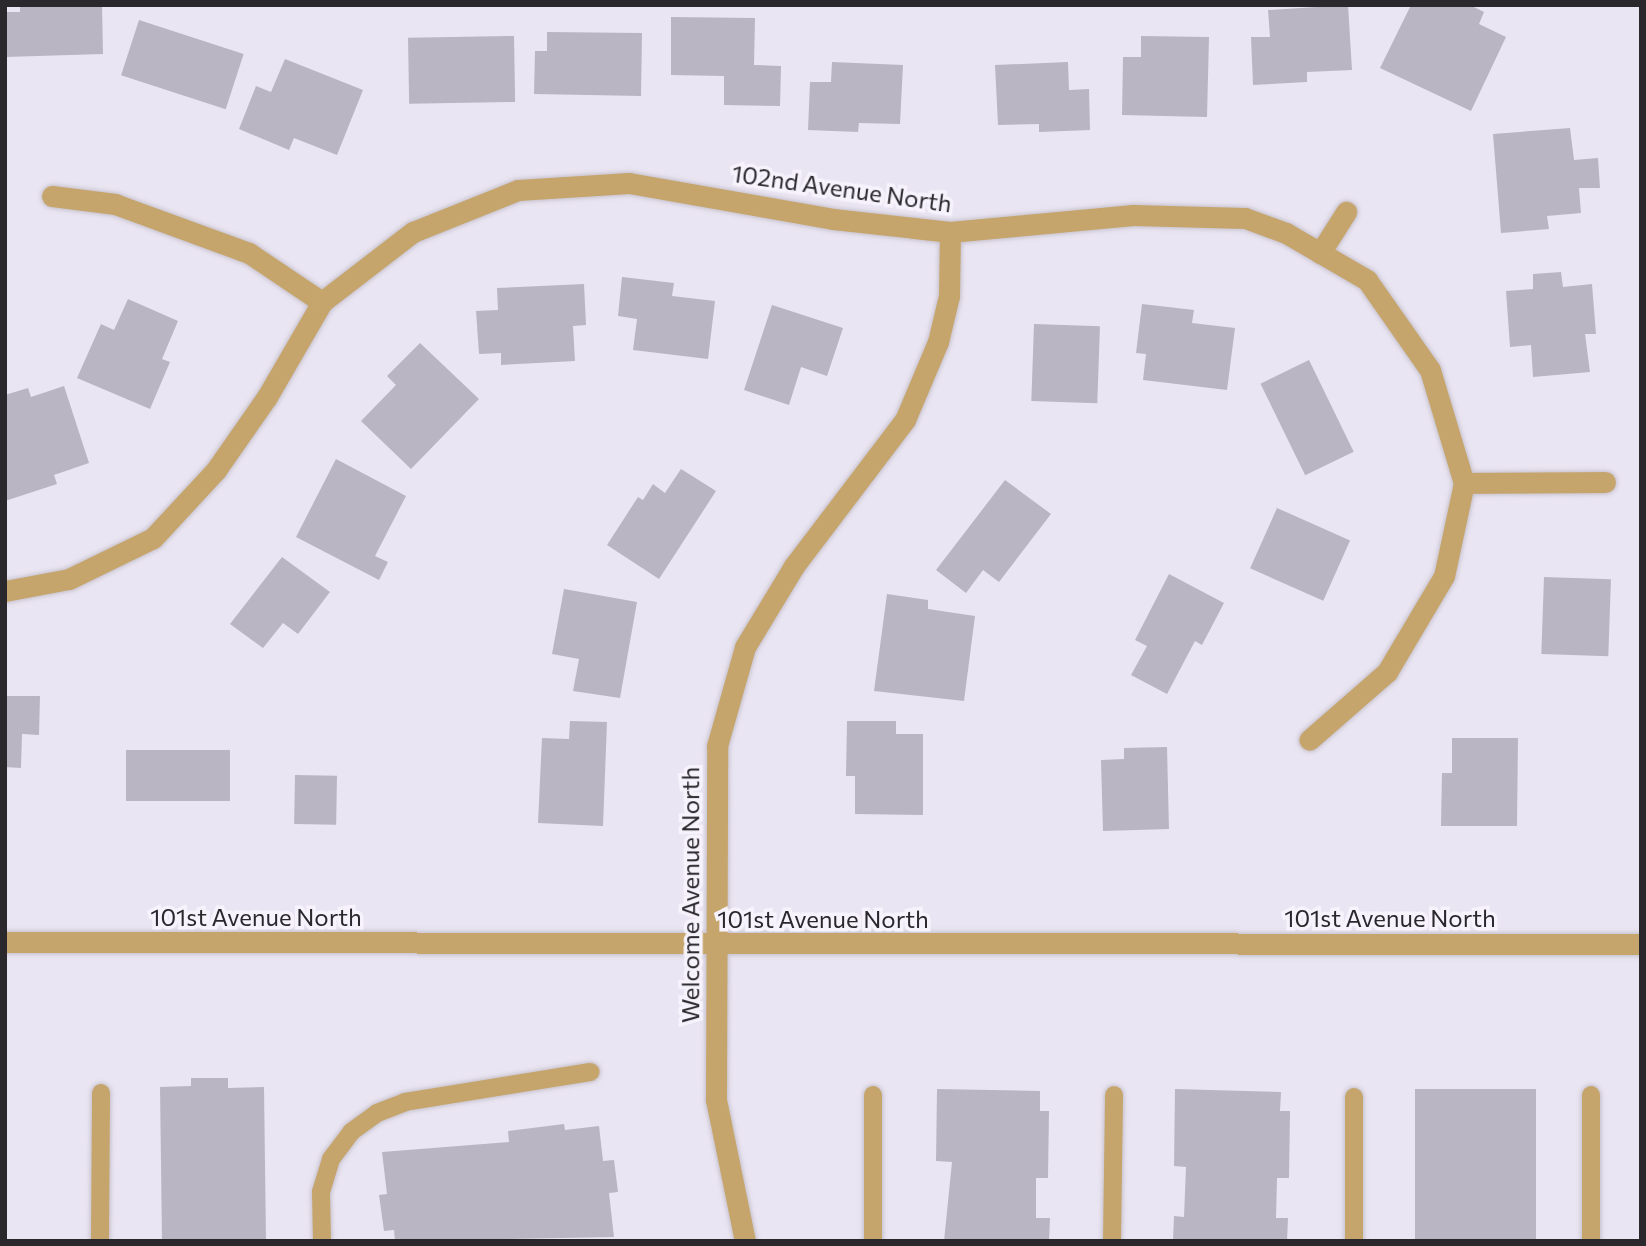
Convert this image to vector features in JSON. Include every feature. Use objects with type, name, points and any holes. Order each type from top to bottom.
[{"type":"street","name":"102nd Avenue North","points":[[5,591],[69,579],[153,538],[216,470],[267,397],[322,302],[413,232],[517,190],[629,183],[833,219],[950,232],[1187,213],[1245,218],[1286,233],[1367,281],[1430,370],[1464,483],[1444,576],[1387,672],[1309,740]]},
{"type":"street","points":[[52,196],[115,204],[249,253],[322,302]]},
{"type":"street","points":[[1320,253],[1346,212]]},
{"type":"street","name":"Welcome Avenue North","points":[[746,1241],[716,1100],[717,746],[745,647],[794,566],[905,420],[938,342],[949,296],[950,232]]},
{"type":"street","points":[[1464,483],[1605,482]]},
{"type":"street","name":"101st Avenue North","points":[[5,942],[1641,944]]},
{"type":"lane","points":[[322,1241],[321,1192],[331,1159],[352,1132],[377,1113],[405,1102],[591,1072]]},
{"type":"lane","points":[[100,1241],[101,1093]]},
{"type":"lane","points":[[873,1095],[873,1241]]},
{"type":"lane","points":[[1112,1241],[1114,1096]]},
{"type":"lane","points":[[1591,1096],[1591,1241]]},
{"type":"lane","points":[[1354,1097],[1354,1241]]},
{"type":"building","points":[[20,5],[102,5],[103,54],[5,57],[5,12],[20,12]]},
{"type":"building","points":[[1348,5],[1352,70],[1307,72],[1307,82],[1253,85],[1251,37],[1270,37],[1268,10]]},
{"type":"building","points":[[1411,5],[1470,5],[1484,12],[1479,24],[1506,37],[1471,111],[1380,68]]},
{"type":"building","points":[[671,17],[755,18],[754,65],[781,66],[780,106],[724,105],[724,76],[671,75]]},
{"type":"building","points":[[139,20],[244,54],[226,109],[121,75]]},
{"type":"building","points":[[547,32],[642,33],[641,96],[534,94],[535,51],[547,51]]},
{"type":"building","points":[[514,36],[515,102],[409,104],[408,38]]},
{"type":"building","points":[[1141,36],[1209,37],[1207,117],[1122,115],[1123,57],[1141,57]]},
{"type":"building","points":[[285,59],[363,90],[337,155],[294,138],[289,150],[239,129],[256,86],[271,92]]},
{"type":"building","points":[[832,62],[903,65],[900,124],[859,123],[858,132],[808,130],[810,82],[831,82]]},
{"type":"building","points":[[1068,62],[1069,90],[1089,89],[1090,130],[1039,132],[1039,124],[998,125],[995,65]]},
{"type":"building","points":[[1570,128],[1574,160],[1598,158],[1600,188],[1579,188],[1581,213],[1547,216],[1549,229],[1501,233],[1493,134]]},
{"type":"building","points":[[1561,272],[1563,287],[1592,284],[1596,334],[1585,334],[1590,372],[1533,377],[1531,345],[1510,347],[1506,291],[1533,289],[1533,274]]},
{"type":"building","points":[[622,277],[674,283],[672,296],[715,301],[708,359],[633,350],[637,319],[618,316]]},
{"type":"building","points":[[584,284],[586,325],[573,326],[575,361],[501,365],[501,353],[479,354],[476,311],[498,310],[497,288]]},
{"type":"building","points":[[128,299],[178,321],[162,359],[170,362],[150,409],[77,378],[101,324],[114,330]]},
{"type":"building","points":[[1142,304],[1194,310],[1192,323],[1235,328],[1227,390],[1143,380],[1146,354],[1136,353]]},
{"type":"building","points":[[772,305],[843,328],[827,376],[801,367],[789,405],[744,390]]},
{"type":"building","points":[[1034,324],[1100,326],[1097,403],[1031,401]]},
{"type":"building","points":[[420,343],[479,399],[411,469],[361,421],[396,385],[387,376]]},
{"type":"building","points":[[1309,360],[1354,452],[1305,475],[1260,384]]},
{"type":"building","points":[[64,386],[89,463],[54,475],[57,484],[5,501],[5,395],[28,388],[31,397]]},
{"type":"building","points":[[336,459],[406,496],[375,556],[388,562],[379,580],[296,537]]},
{"type":"building","points":[[681,469],[716,491],[659,579],[607,545],[638,497],[643,500],[653,484],[665,493]]},
{"type":"building","points":[[1005,480],[1051,514],[999,582],[983,570],[966,593],[936,570]]},
{"type":"building","points":[[1277,508],[1350,541],[1323,601],[1250,568]]},
{"type":"building","points":[[282,557],[330,592],[298,634],[283,623],[263,648],[230,624]]},
{"type":"building","points":[[1169,574],[1224,603],[1202,645],[1195,641],[1167,694],[1131,675],[1147,646],[1135,640]]},
{"type":"building","points":[[1544,577],[1611,579],[1608,656],[1541,654]]},
{"type":"building","points":[[564,589],[637,602],[620,698],[573,691],[579,659],[552,654]]},
{"type":"building","points":[[887,594],[928,600],[928,609],[975,616],[964,701],[874,691]]},
{"type":"building","points":[[5,696],[40,696],[39,735],[22,734],[21,768],[5,767]]},
{"type":"building","points":[[570,721],[607,722],[603,826],[538,823],[542,738],[569,739]]},
{"type":"building","points":[[847,721],[896,721],[896,734],[923,734],[923,815],[855,814],[855,776],[846,776]]},
{"type":"building","points":[[1452,738],[1518,738],[1517,826],[1441,826],[1442,773],[1452,773]]},
{"type":"building","points":[[1167,747],[1169,829],[1103,831],[1101,760],[1124,759],[1124,748]]},
{"type":"building","points":[[126,750],[230,750],[230,801],[126,801]]},
{"type":"building","points":[[295,775],[337,776],[336,825],[294,824]]},
{"type":"building","points":[[191,1078],[228,1078],[228,1088],[264,1087],[266,1241],[162,1241],[160,1087],[191,1086]]},
{"type":"building","points":[[937,1089],[1040,1091],[1040,1111],[1049,1111],[1048,1178],[1036,1178],[1036,1218],[1050,1218],[1049,1241],[944,1241],[952,1162],[936,1161]]},
{"type":"building","points":[[1175,1089],[1281,1092],[1280,1111],[1290,1111],[1289,1178],[1277,1178],[1276,1218],[1288,1218],[1287,1241],[1173,1241],[1174,1216],[1184,1217],[1186,1167],[1174,1166]]},
{"type":"building","points":[[1415,1089],[1536,1089],[1536,1241],[1415,1241]]},
{"type":"building","points":[[564,1124],[565,1130],[599,1126],[603,1161],[614,1160],[618,1192],[609,1193],[614,1237],[395,1241],[394,1230],[384,1231],[379,1195],[387,1194],[382,1152],[509,1142],[508,1131]]}]
